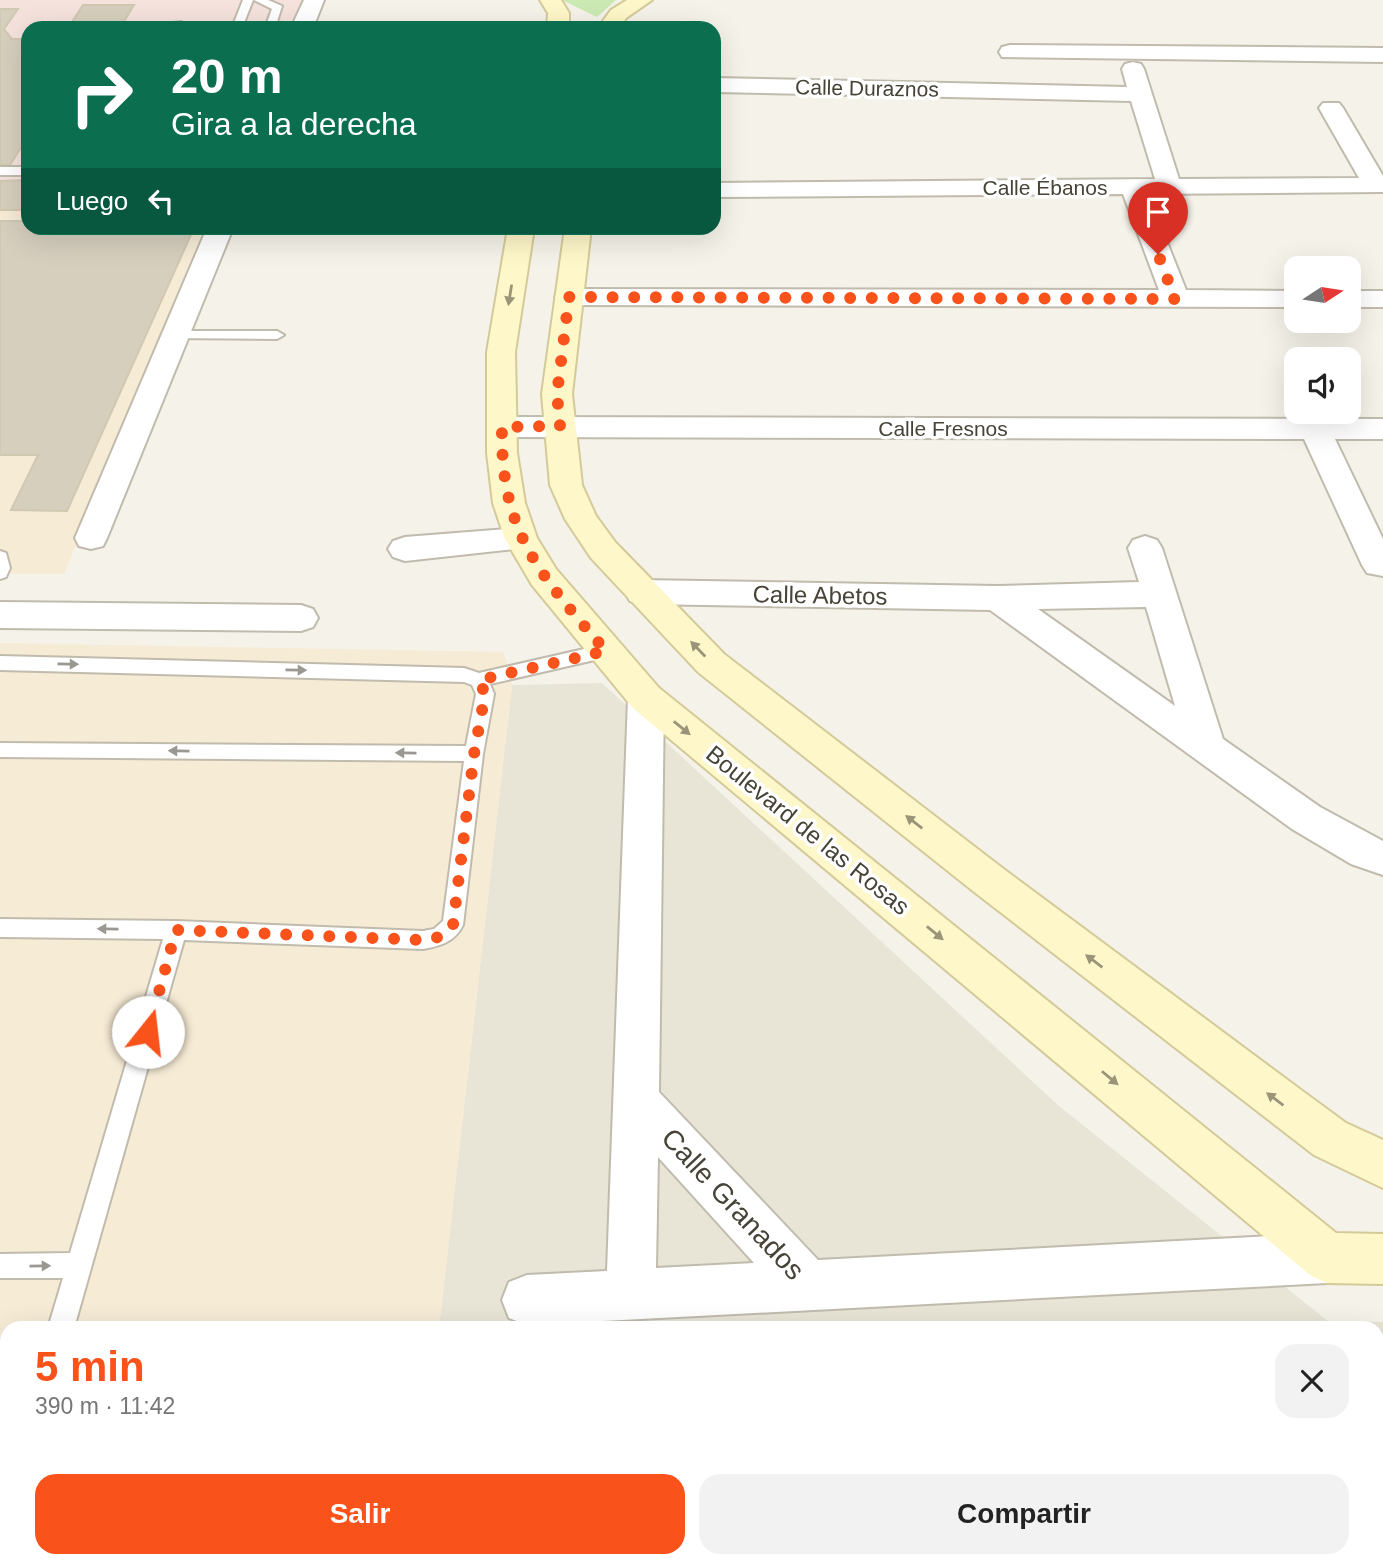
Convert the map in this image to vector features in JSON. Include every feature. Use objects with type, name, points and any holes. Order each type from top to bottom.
[{"type":"street","points":[[305,21],[314,0]]},
{"type":"street","points":[[550,0],[559,10],[560,21]]},
{"type":"street","points":[[614,21],[618,14],[642,0]]},
{"type":"street","points":[[1019,91],[1007,42],[1127,54],[1383,55]]},
{"type":"street","points":[[1127,54],[1170,186]]},
{"type":"street","name":"Calle Duraznos","points":[[721,85],[1141,94]]},
{"type":"street","name":"Calle Ébanos","points":[[721,190],[1380,185],[1359,139],[1331,108]]},
{"type":"street","points":[[1133,187],[1175,299]]},
{"type":"street","points":[[91,538],[217,235]]},
{"type":"street","name":"Boulevard de las Rosas","points":[[520,235],[501,352],[502,453],[509,503],[521,539],[544,577],[646,698],[1327,1258]]},
{"type":"street","points":[[577,235],[557,394],[566,485],[581,519],[603,551],[711,663],[987,879],[1330,1139],[1383,1165]]},
{"type":"street","points":[[569,297],[1284,299]]},
{"type":"street","points":[[1362,299],[1383,299]]},
{"type":"street","name":"Calle Fresnos","points":[[502,427],[1383,429]]},
{"type":"street","points":[[1315,429],[1368,508],[1379,565]]},
{"type":"street","points":[[405,550],[521,539]]},
{"type":"street","points":[[1145,548],[1206,745]]},
{"type":"street","name":"Calle Abetos","points":[[642,592],[997,598],[1159,594]]},
{"type":"street","points":[[997,598],[1306,818],[1365,852],[1383,858]]},
{"type":"street","points":[[0,615],[301,618]]},
{"type":"street","points":[[631,1294],[646,698]]},
{"type":"street","name":"Calle Granados","points":[[636,1100],[808,1285],[1327,1258]]},
{"type":"street","points":[[1327,1258],[1383,1259]]},
{"type":"street","points":[[527,1300],[808,1285]]},
{"type":"lane","points":[[240,21],[248,0]]},
{"type":"lane","points":[[259,0],[278,8],[273,21]]},
{"type":"lane","points":[[0,171],[21,171]]},
{"type":"lane","points":[[175,335],[277,335]]},
{"type":"lane","points":[[0,557],[0,573]]},
{"type":"lane","points":[[0,663],[464,675],[479,680],[606,651]]},
{"type":"lane","points":[[0,928],[176,930],[423,940],[439,937],[453,925],[474,754],[485,694],[479,680]]},
{"type":"lane","points":[[0,750],[474,754]]},
{"type":"lane","points":[[63,1321],[176,930]]},
{"type":"lane","points":[[0,1266],[79,1265]]},
{"type":"shaded area","points":[[0,0],[304,0],[295,21],[21,21],[21,210],[0,210]]},
{"type":"shaded area","points":[[0,210],[21,210],[21,235],[206,235],[64,574],[0,574]]},
{"type":"shaded area","points":[[0,643],[504,652],[512,685],[440,1321],[0,1321]]},
{"type":"shaded area","points":[[602,683],[1059,1106],[1328,1321],[440,1321],[512,685]]},
{"type":"green space","points":[[562,0],[616,0],[597,17]]},
{"type":"building","points":[[83,5],[134,5],[124,21],[73,21]]},
{"type":"building","points":[[0,9],[18,9],[4,29],[12,39],[21,39],[21,149],[10,165],[0,165]]},
{"type":"building","points":[[21,180],[21,210],[0,210],[0,181]]},
{"type":"building","points":[[0,221],[21,221],[21,235],[191,235],[67,511],[11,510],[38,455],[0,455]]},
{"type":"route","points":[[148,1032],[176,930],[423,940],[439,937],[453,925],[474,754],[485,694],[479,680],[606,651],[544,577],[521,539],[509,503],[502,453],[502,427],[560,426],[557,394],[569,297],[1175,299],[1158,254]]}]
